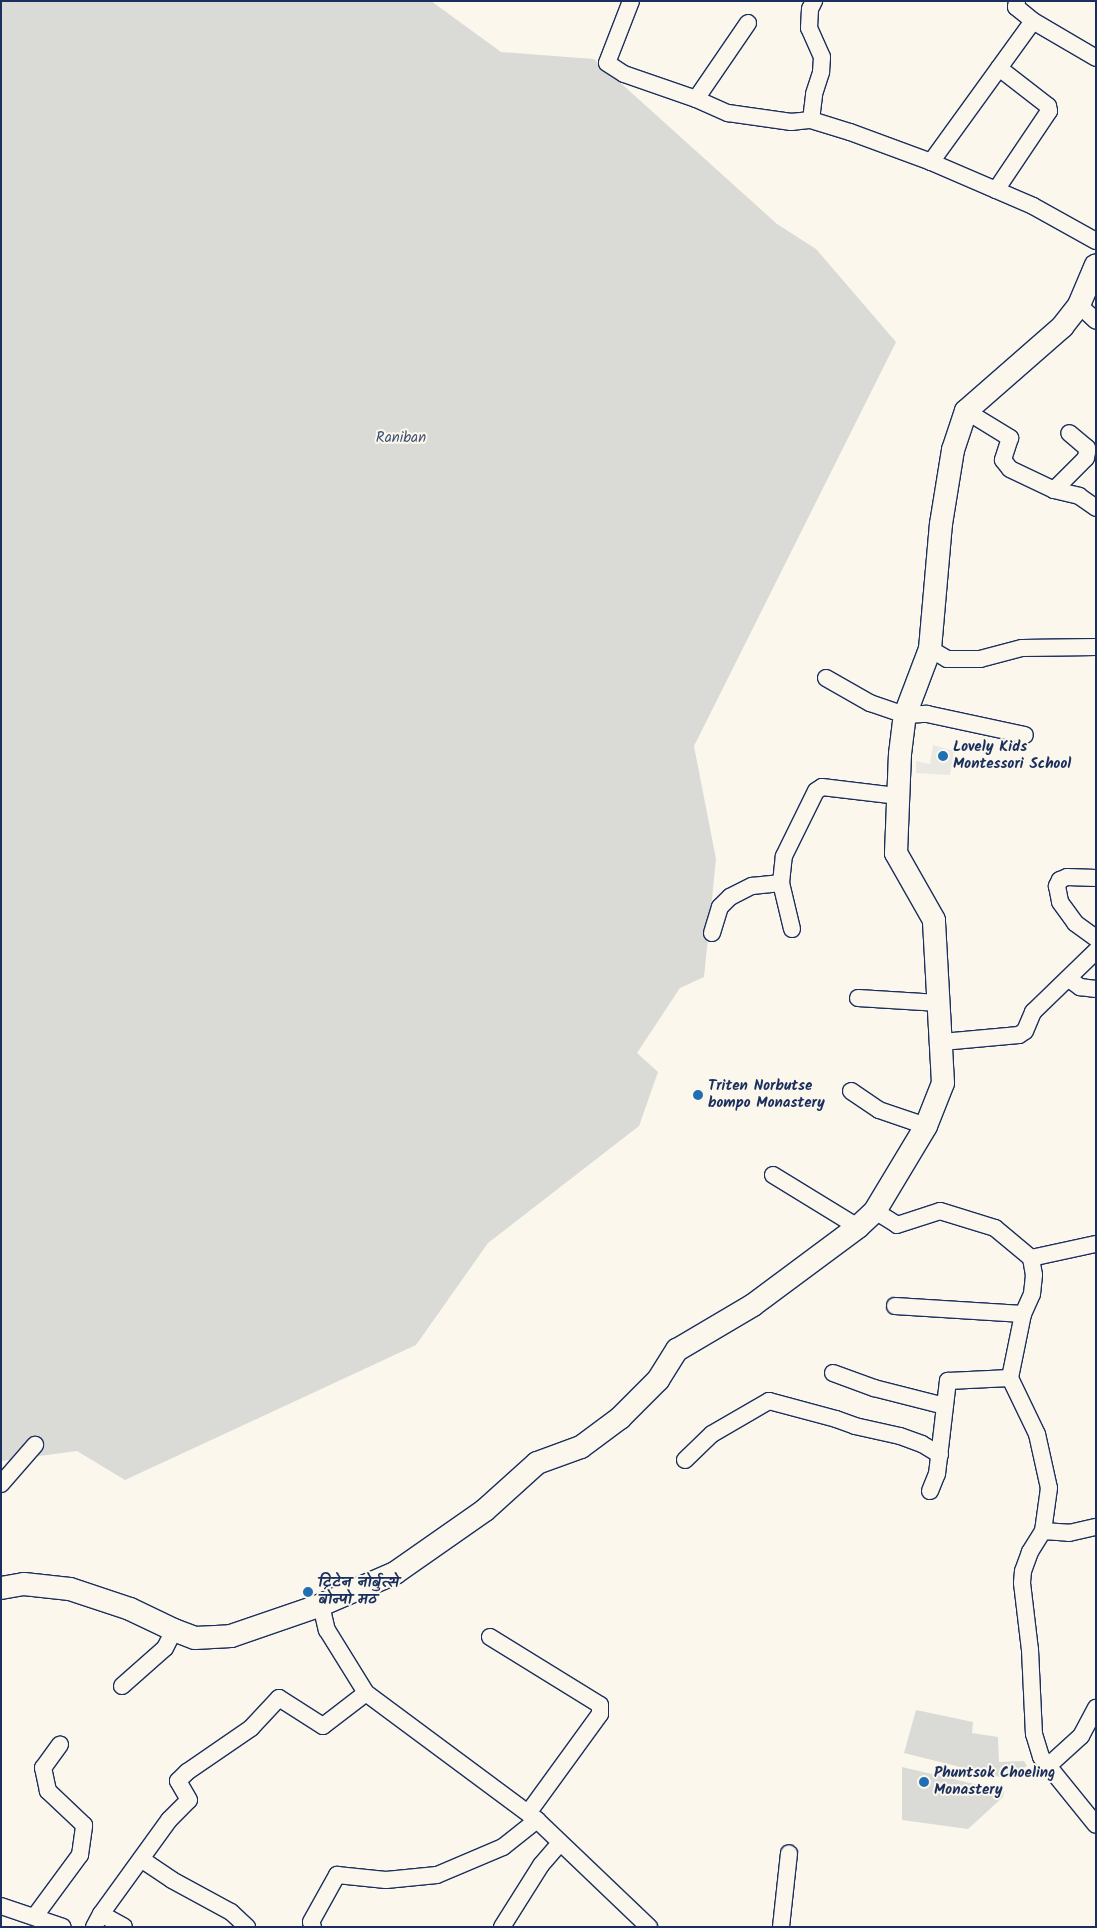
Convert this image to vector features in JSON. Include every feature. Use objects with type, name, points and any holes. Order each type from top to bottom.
[{"type":"street","points":[[631,1],[606,63],[624,74],[696,99],[728,113],[792,122],[811,120],[850,132],[931,162],[1033,206],[1096,241]]},
{"type":"street","points":[[811,120],[814,94],[822,72],[822,57],[809,28],[810,9],[814,1]]},
{"type":"street","points":[[1017,1],[1016,7],[1033,21],[1096,58]]},
{"type":"street","points":[[931,162],[1033,21]]},
{"type":"street","points":[[696,99],[748,23]]},
{"type":"street","points":[[996,190],[1049,111],[1048,106],[998,68]]},
{"type":"street","points":[[1,1588],[24,1584],[70,1589],[130,1609],[174,1630],[196,1638],[231,1636],[321,1605],[395,1572],[485,1510],[537,1463],[581,1447],[620,1418],[652,1386],[677,1350],[752,1305],[858,1227],[875,1212],[926,1126],[943,1083],[934,920],[896,853],[898,796],[905,715],[930,649],[942,515],[952,450],[966,411],[1062,327],[1079,305],[1096,265]]},
{"type":"street","points":[[1079,305],[1096,321]]},
{"type":"street","points":[[966,411],[1010,438],[1003,460],[1010,470],[1054,490],[1078,496],[1096,508]]},
{"type":"street","points":[[1054,490],[1086,458],[1088,452],[1088,448],[1069,433]]},
{"type":"street","points":[[930,649],[947,659],[980,659],[1022,648],[1096,646]]},
{"type":"street","points":[[826,678],[870,703],[905,715],[927,714],[1025,735]]},
{"type":"street","points":[[792,929],[781,883],[787,846],[793,839],[816,791],[822,788],[898,796]]},
{"type":"street","points":[[1096,878],[1067,877],[1060,880],[1057,886],[1060,902],[1075,923],[1096,938]]},
{"type":"street","points":[[712,933],[720,907],[730,896],[752,886],[781,883]]},
{"type":"street","points":[[942,1042],[1019,1035],[1025,1031],[1033,1012],[1096,951]]},
{"type":"street","points":[[1069,979],[1080,987],[1096,989]]},
{"type":"street","points":[[858,998],[939,1003]]},
{"type":"street","points":[[851,1091],[879,1110],[926,1126]]},
{"type":"street","points":[[772,1175],[858,1227]]},
{"type":"street","points":[[875,1212],[897,1225],[940,1212],[995,1228],[1031,1258],[1034,1275],[1032,1294],[1023,1314],[1010,1378],[1037,1434],[1049,1488],[1042,1531],[1030,1552],[1023,1571],[1022,1583],[1030,1650],[1034,1734],[1041,1757],[1096,1825]]},
{"type":"street","points":[[1031,1258],[1096,1244]]},
{"type":"street","points":[[895,1306],[1023,1314]]},
{"type":"street","points":[[833,1373],[883,1390],[945,1406]]},
{"type":"street","points":[[930,1492],[937,1474],[948,1381],[1010,1378]]},
{"type":"street","points":[[685,1460],[712,1434],[769,1401],[855,1426],[900,1436],[922,1444],[940,1455]]},
{"type":"street","points":[[1,1484],[35,1445]]},
{"type":"street","points":[[1042,1531],[1069,1533],[1096,1527]]},
{"type":"street","points":[[321,1605],[327,1630],[366,1693],[532,1816],[649,1927]]},
{"type":"street","points":[[122,1686],[165,1648],[174,1630]]},
{"type":"street","points":[[313,1927],[311,1922],[337,1875],[386,1880],[437,1874],[503,1847],[532,1816],[600,1714],[600,1705],[490,1637]]},
{"type":"street","points":[[124,1927],[97,1920],[169,1820],[189,1800],[178,1781],[251,1728],[279,1698],[323,1726],[366,1693]]},
{"type":"street","points":[[1048,1766],[1081,1736],[1096,1708]]},
{"type":"street","points":[[35,1916],[80,1855],[84,1825],[48,1791],[43,1768],[60,1745]]},
{"type":"street","points":[[502,1927],[542,1865],[560,1844]]},
{"type":"street","points":[[782,1927],[789,1853]]},
{"type":"street","points":[[141,1860],[172,1880],[231,1912],[247,1927]]},
{"type":"street","points":[[1,1906],[63,1927]]},
{"type":"shaded area","name":"Lovely Kids Montessori School","points":[[933,745],[954,751],[950,775],[916,773],[916,761],[930,764]]},
{"type":"green space","name":"Raniban","points":[[1,1],[431,1],[501,52],[594,59],[777,224],[816,249],[896,342],[694,746],[716,859],[704,977],[680,988],[637,1053],[658,1072],[639,1126],[488,1243],[416,1345],[125,1480],[77,1451],[1,1461]]},
{"type":"green space","points":[[916,1710],[973,1722],[972,1733],[998,1737],[999,1762],[1024,1761],[1027,1766],[1008,1777],[1000,1777],[904,1753]]},
{"type":"green space","points":[[902,1767],[1004,1791],[1003,1797],[968,1829],[902,1820]]},
{"type":"place","name":"Lovely Kids Montessori School","points":[[943,756]]},
{"type":"place","name":"Triten Norbutse bompo Monastery","points":[[698,1095]]},
{"type":"place","name":"ट्रिटेन नोर्बुत्से बोन्पो मठ","points":[[308,1592]]},
{"type":"place","name":"Phuntsok Choeling Monastery","points":[[924,1782]]}]
